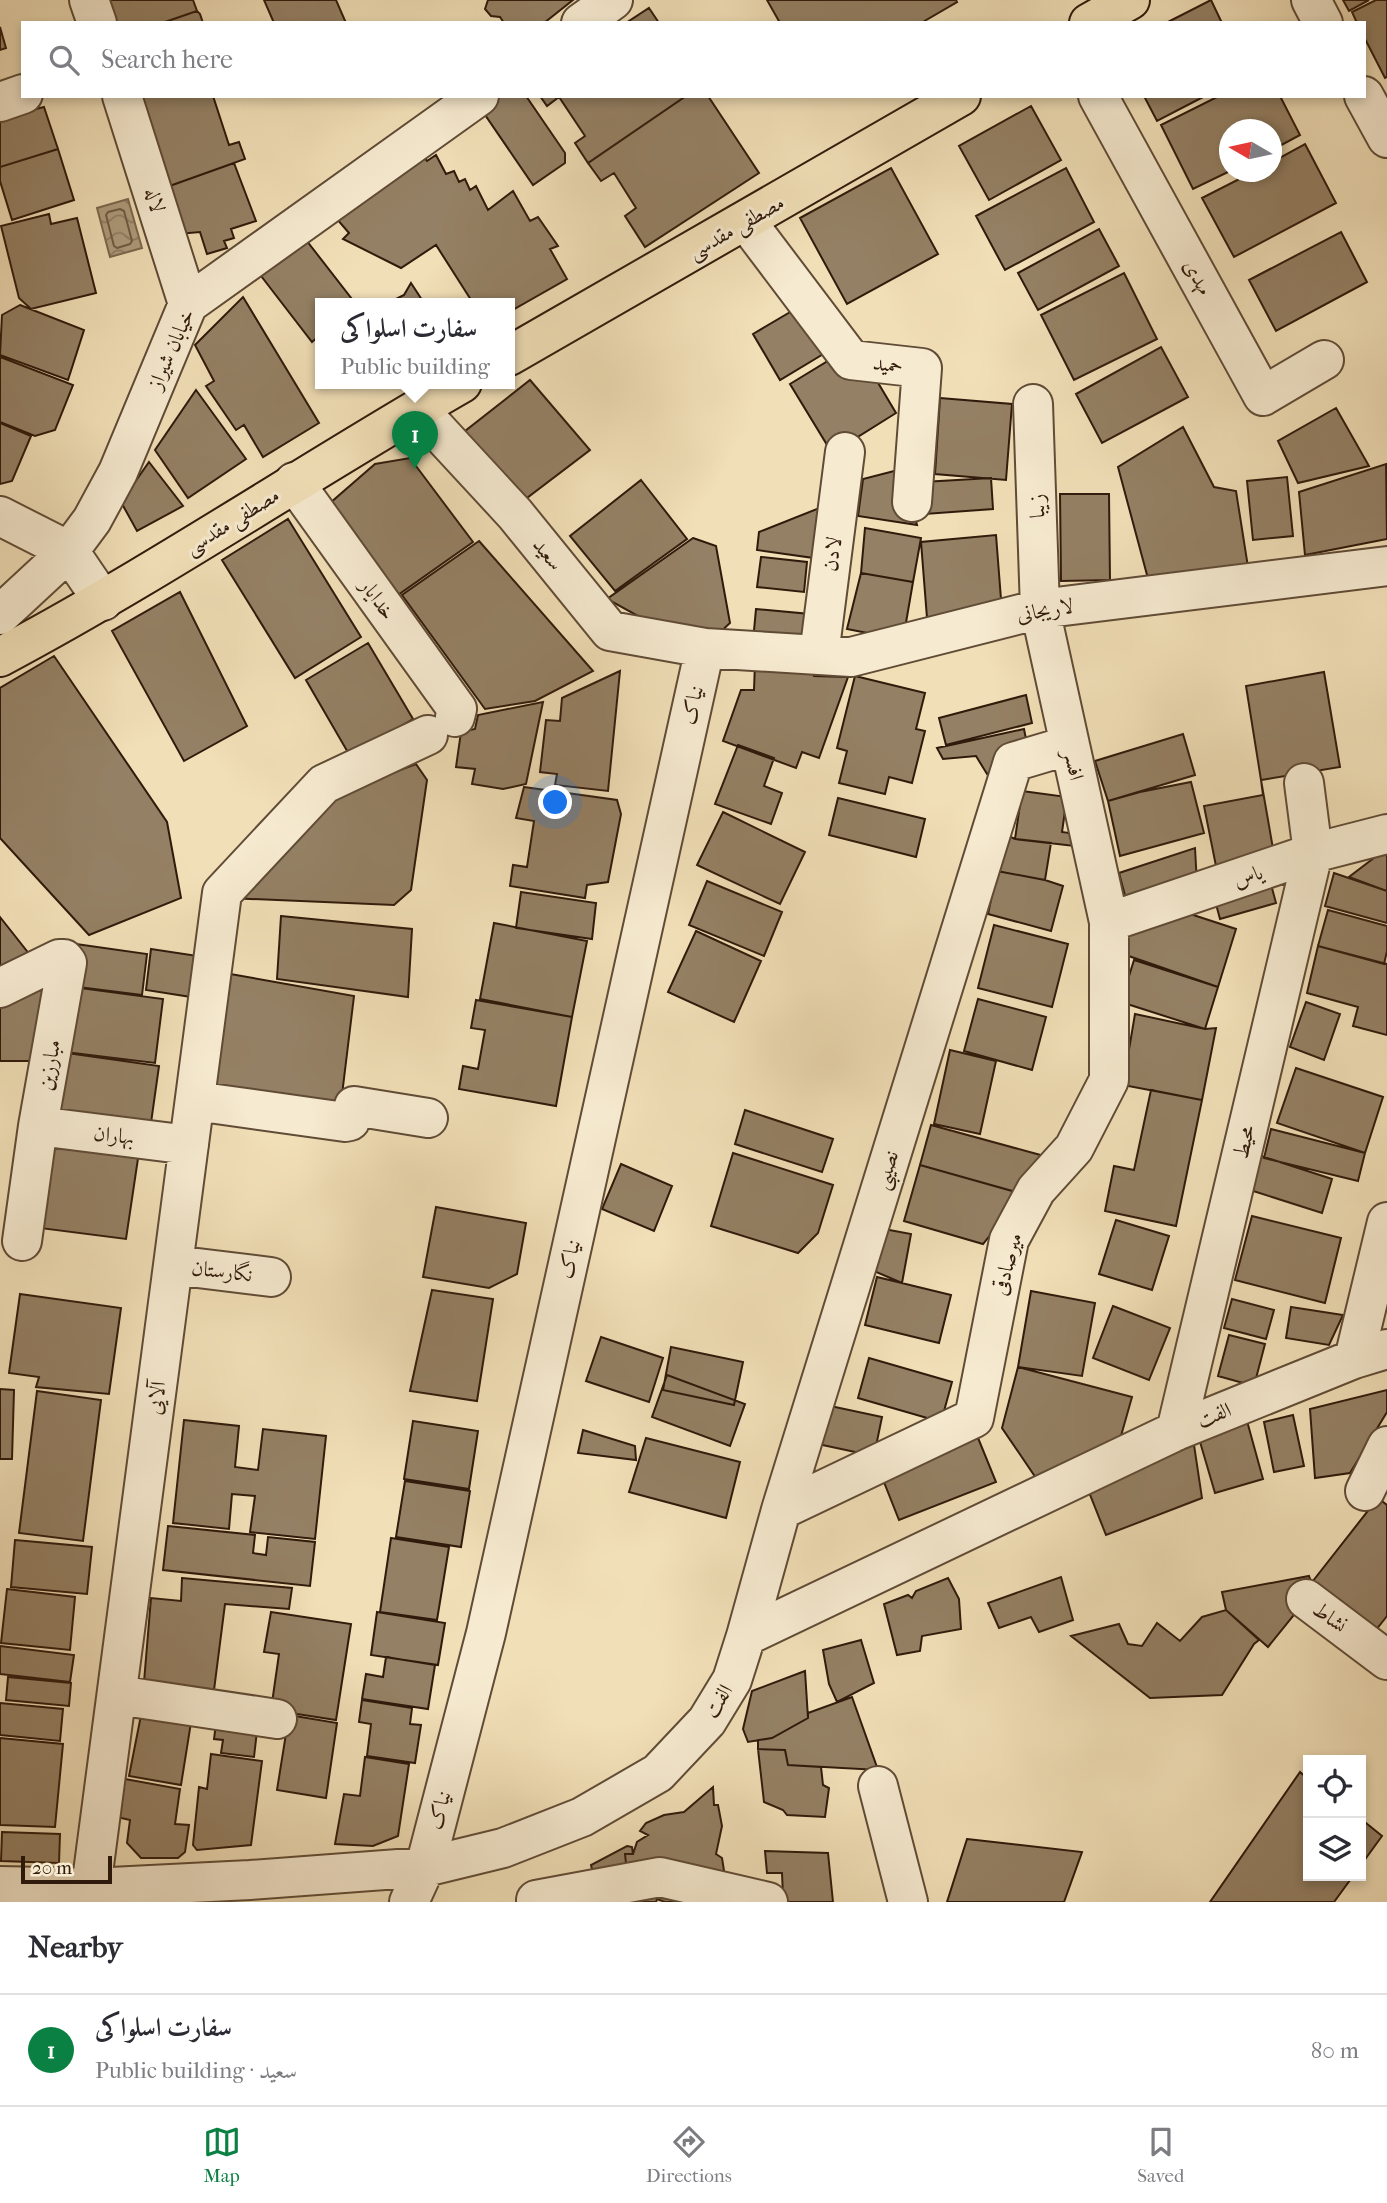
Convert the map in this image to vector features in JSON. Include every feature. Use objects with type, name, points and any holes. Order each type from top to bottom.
[{"type":"main road","points":[[1093,21],[1130,0]]},
{"type":"main road","name":"مصطفی مقدسی","points":[[515,353],[958,98]]},
{"type":"main road","name":"مصطفی مقدسی","points":[[0,657],[103,601],[294,482],[452,389]]},
{"type":"street","points":[[89,0],[96,21]]},
{"type":"street","points":[[585,21],[613,0]]},
{"type":"street","points":[[1311,0],[1322,21]]},
{"type":"street","points":[[0,102],[21,95]]},
{"type":"street","name":"لاله","points":[[123,98],[188,304]]},
{"type":"street","name":"خیابان شیراز","points":[[0,615],[69,551],[92,520],[118,472],[188,304],[476,98]]},
{"type":"street","name":"مهدی","points":[[1099,98],[1263,396],[1324,360]]},
{"type":"street","points":[[1365,98],[1387,138]]},
{"type":"street","name":"حمید","points":[[746,221],[851,360],[922,368],[912,502]]},
{"type":"street","name":"زیبا","points":[[1033,404],[1040,609]]},
{"type":"street","name":"سعید","points":[[418,409],[515,514],[610,631],[705,649]]},
{"type":"street","name":"لادن","points":[[819,655],[845,452]]},
{"type":"street","name":"خدایار","points":[[222,893],[324,784],[442,726],[457,709],[294,482]]},
{"type":"street","points":[[0,516],[69,551],[103,601]]},
{"type":"street","name":"لاریجانی","points":[[705,649],[851,657],[1040,609],[1387,566]]},
{"type":"street","name":"افسر","points":[[1040,609],[1110,922]]},
{"type":"street","name":"نیاک","points":[[409,1902],[425,1867],[486,1633],[705,649]]},
{"type":"street","name":"نصیبی","points":[[746,1636],[781,1510],[1013,762],[1070,745]]},
{"type":"street","points":[[1304,783],[1313,853]]},
{"type":"street","name":"یاس","points":[[1110,922],[1313,853],[1387,834]]},
{"type":"street","name":"محیط","points":[[1176,1431],[1313,853]]},
{"type":"street","name":"آلایی","points":[[91,1888],[222,893]]},
{"type":"street","name":"میرصادقی","points":[[781,1510],[974,1418],[1009,1240],[1036,1190],[1074,1148],[1109,1080],[1110,922]]},
{"type":"street","name":"مبارزین","points":[[0,988],[59,960],[64,959],[67,963],[38,1126],[22,1241]]},
{"type":"street","points":[[195,1101],[345,1122],[350,1121],[354,1106],[428,1118]]},
{"type":"street","name":"بهاران","points":[[38,1126],[189,1145]]},
{"type":"street","points":[[1371,1354],[1387,1222]]},
{"type":"street","name":"نگارستان","points":[[173,1265],[271,1277]]},
{"type":"street","name":"الفت","points":[[0,1886],[91,1888],[425,1867],[503,1848],[582,1817],[658,1773],[707,1721],[732,1679],[746,1636],[1176,1431],[1371,1354]]},
{"type":"street","points":[[1376,1490],[1387,1447]]},
{"type":"street","name":"نشاط","points":[[1306,1599],[1387,1660]]},
{"type":"street","points":[[117,1695],[277,1719]]},
{"type":"street","points":[[878,1786],[908,1902]]},
{"type":"street","points":[[536,1900],[660,1877],[768,1902]]},
{"type":"water","points":[[128,199],[142,248],[110,257],[97,208]]},
{"type":"building","points":[[96,0],[193,0],[197,11],[168,21],[103,21]]},
{"type":"building","points":[[264,0],[336,0],[345,21],[273,21]]},
{"type":"building","points":[[488,0],[573,0],[547,21],[503,21],[500,17],[491,16],[485,9]]},
{"type":"building","points":[[767,0],[957,2],[924,21],[779,21]]},
{"type":"building","points":[[1211,0],[1221,21],[1170,21]]},
{"type":"building","points":[[1343,0],[1369,0],[1349,11]]},
{"type":"building","points":[[1376,0],[1387,0],[1387,77],[1385,78],[1366,41],[1366,21],[1356,21],[1352,12]]},
{"type":"building","points":[[649,8],[658,21],[629,21]]},
{"type":"building","points":[[197,11],[202,21],[168,21]]},
{"type":"building","points":[[0,27],[6,48],[0,50]]},
{"type":"building","points":[[134,98],[214,98],[229,145],[239,142],[245,159],[164,188]]},
{"type":"building","points":[[496,98],[527,98],[565,153],[565,163],[533,185],[481,109]]},
{"type":"building","points":[[541,98],[558,98],[547,106]]},
{"type":"building","points":[[560,98],[683,98],[588,163],[575,143],[585,136]]},
{"type":"building","points":[[683,98],[709,98],[759,173],[645,247],[625,216],[636,208],[614,173],[601,181],[588,163]]},
{"type":"building","points":[[1145,98],[1201,98],[1157,121]]},
{"type":"building","points":[[1215,98],[1281,98],[1300,135],[1282,145],[1282,119],[1219,119],[1219,176],[1193,189],[1161,125]]},
{"type":"building","points":[[1031,106],[1061,160],[989,200],[959,146]]},
{"type":"building","points":[[44,107],[58,149],[0,167],[0,118]]},
{"type":"building","points":[[1305,144],[1336,203],[1234,257],[1202,198],[1233,182],[1282,182],[1282,157]]},
{"type":"building","points":[[58,149],[74,200],[12,220],[0,181],[0,167]]},
{"type":"building","points":[[421,153],[427,161],[436,155],[446,174],[454,171],[459,182],[465,179],[470,190],[476,186],[488,210],[513,191],[530,221],[538,217],[558,246],[550,249],[567,279],[515,309],[515,298],[470,298],[436,245],[401,268],[343,239],[349,233],[336,218]]},
{"type":"building","points":[[234,163],[256,221],[231,229],[234,238],[224,241],[227,248],[207,254],[200,232],[178,234],[164,188]]},
{"type":"building","points":[[891,168],[938,254],[847,304],[800,218]]},
{"type":"building","points":[[1066,168],[1094,222],[1005,270],[976,216]]},
{"type":"building","points":[[49,214],[51,224],[77,218],[96,293],[31,309],[19,298],[1,226]]},
{"type":"building","points":[[1099,229],[1119,266],[1038,310],[1018,273]]},
{"type":"building","points":[[1341,232],[1367,282],[1276,331],[1249,280]]},
{"type":"building","points":[[303,236],[351,298],[315,298],[315,339],[312,342],[258,272]]},
{"type":"building","points":[[1124,273],[1157,339],[1074,380],[1041,315]]},
{"type":"building","points":[[411,283],[421,298],[398,298],[404,295]]},
{"type":"building","points":[[243,297],[319,423],[263,457],[244,425],[236,430],[206,386],[214,381],[195,345]]},
{"type":"building","points":[[20,305],[84,330],[68,380],[0,355],[2,315]]},
{"type":"building","points":[[797,308],[825,353],[780,380],[753,334]]},
{"type":"building","points":[[1161,347],[1188,397],[1102,443],[1076,394]]},
{"type":"building","points":[[841,353],[871,371],[896,413],[832,453],[790,384]]},
{"type":"building","points":[[0,357],[73,385],[55,430],[35,436],[0,422]]},
{"type":"building","points":[[530,380],[590,450],[515,507],[460,435]]},
{"type":"building","points":[[196,390],[246,459],[188,498],[155,450]]},
{"type":"building","points":[[940,398],[1012,404],[1006,480],[935,474]]},
{"type":"building","points":[[1336,408],[1369,466],[1298,483],[1278,441]]},
{"type":"building","points":[[0,423],[31,436],[12,481],[0,484]]},
{"type":"building","points":[[1183,427],[1214,487],[1236,491],[1248,567],[1150,586],[1118,467]]},
{"type":"building","points":[[410,458],[473,542],[395,597],[329,504],[375,464]]},
{"type":"building","points":[[149,462],[183,506],[137,531],[121,502]]},
{"type":"building","points":[[1386,464],[1387,539],[1305,555],[1299,492]]},
{"type":"building","points":[[902,469],[917,525],[858,516],[863,479]]},
{"type":"building","points":[[1287,477],[1293,536],[1253,540],[1247,481]]},
{"type":"building","points":[[991,478],[993,509],[925,514],[923,482]]},
{"type":"building","points":[[641,480],[687,539],[615,591],[570,536]]},
{"type":"building","points":[[1060,494],[1109,494],[1110,580],[1061,581]]},
{"type":"building","points":[[822,507],[814,558],[757,550],[759,532]]},
{"type":"building","points":[[288,519],[361,637],[295,678],[222,560]]},
{"type":"building","points":[[865,528],[921,538],[913,582],[861,573]]},
{"type":"building","points":[[996,535],[1002,612],[927,618],[921,542]]},
{"type":"building","points":[[693,538],[716,546],[730,623],[715,637],[676,637],[607,599]]},
{"type":"building","points":[[479,541],[593,671],[535,701],[485,709],[402,595]]},
{"type":"building","points":[[761,557],[807,562],[804,592],[757,587]]},
{"type":"building","points":[[861,573],[913,582],[903,640],[847,629]]},
{"type":"building","points":[[180,592],[247,726],[184,761],[112,631]]},
{"type":"building","points":[[756,609],[810,614],[807,646],[753,641]]},
{"type":"building","points":[[368,643],[413,719],[350,756],[306,680]]},
{"type":"building","points":[[54,656],[167,822],[181,898],[89,935],[0,838],[0,688]]},
{"type":"building","points":[[755,663],[811,665],[814,676],[848,677],[819,758],[802,752],[796,768],[723,741],[741,690],[754,690]]},
{"type":"building","points":[[620,671],[608,791],[555,785],[557,774],[540,772],[546,720],[560,721],[562,698]]},
{"type":"building","points":[[1324,672],[1340,767],[1261,780],[1246,686]]},
{"type":"building","points":[[855,676],[925,693],[916,729],[925,731],[912,783],[889,777],[885,794],[839,783],[847,751],[837,748]]},
{"type":"building","points":[[1026,695],[1032,723],[946,745],[939,718]]},
{"type":"building","points":[[543,702],[526,784],[503,789],[472,784],[475,769],[456,767],[461,732],[475,729],[478,715]]},
{"type":"building","points":[[1024,729],[1028,749],[987,774],[976,756],[943,759],[937,748]]},
{"type":"building","points":[[1183,734],[1195,775],[1108,801],[1095,761]]},
{"type":"building","points":[[738,745],[774,758],[764,786],[782,793],[771,824],[715,804]]},
{"type":"building","points":[[416,764],[427,780],[411,890],[394,905],[228,898],[329,797]]},
{"type":"building","points":[[1261,780],[1275,860],[1217,871],[1204,806],[1263,795]]},
{"type":"building","points":[[1191,782],[1204,833],[1120,856],[1108,801]]},
{"type":"building","points":[[524,787],[617,800],[621,814],[608,882],[587,885],[585,898],[510,886],[513,865],[527,867],[534,821],[516,818]]},
{"type":"building","points":[[1022,791],[1067,797],[1062,832],[1076,834],[1074,846],[1015,839]]},
{"type":"building","points":[[838,798],[925,819],[916,857],[829,835]]},
{"type":"building","points":[[723,812],[805,852],[780,904],[697,865]]},
{"type":"building","points":[[1004,834],[1015,839],[1051,843],[1045,880],[997,871]]},
{"type":"building","points":[[1195,848],[1197,884],[1130,914],[1119,873]]},
{"type":"building","points":[[1387,848],[1387,891],[1349,877]]},
{"type":"building","points":[[997,871],[1063,886],[1051,931],[988,914]]},
{"type":"building","points":[[1334,873],[1387,891],[1387,923],[1325,906]]},
{"type":"building","points":[[1269,877],[1276,903],[1220,919],[1213,893]]},
{"type":"building","points":[[707,881],[782,912],[764,956],[689,925]]},
{"type":"building","points":[[521,892],[596,903],[592,939],[516,928]]},
{"type":"building","points":[[1175,909],[1236,929],[1218,987],[1120,953],[1129,923]]},
{"type":"building","points":[[1328,910],[1387,926],[1384,964],[1318,946]]},
{"type":"building","points":[[281,916],[412,929],[408,997],[277,979]]},
{"type":"building","points":[[0,917],[30,955],[0,975]]},
{"type":"building","points":[[494,923],[587,941],[572,1017],[480,999]]},
{"type":"building","points":[[994,925],[1068,944],[1052,1007],[978,988]]},
{"type":"building","points":[[696,931],[761,961],[734,1022],[668,992]]},
{"type":"building","points":[[76,944],[147,954],[142,995],[70,986]]},
{"type":"building","points":[[1318,946],[1387,964],[1387,1035],[1353,1026],[1358,1007],[1307,993]]},
{"type":"building","points":[[151,949],[211,958],[204,999],[146,990]]},
{"type":"building","points":[[1134,960],[1218,987],[1205,1029],[1121,1002]]},
{"type":"building","points":[[219,972],[354,996],[341,1103],[207,1090]]},
{"type":"building","points":[[56,975],[34,1061],[0,1061],[0,999]]},
{"type":"building","points":[[73,987],[163,999],[155,1063],[65,1052]]},
{"type":"building","points":[[978,999],[1046,1017],[1032,1070],[964,1051]]},
{"type":"building","points":[[476,1000],[572,1017],[556,1106],[459,1089],[463,1066],[478,1069],[485,1030],[471,1028]]},
{"type":"building","points":[[1306,1002],[1340,1014],[1324,1060],[1290,1047]]},
{"type":"building","points":[[1135,1014],[1205,1029],[1216,1028],[1202,1100],[1123,1085]]},
{"type":"building","points":[[950,1050],[996,1061],[980,1134],[934,1124]]},
{"type":"building","points":[[60,1052],[159,1066],[151,1123],[52,1110]]},
{"type":"building","points":[[1296,1068],[1383,1097],[1365,1153],[1277,1123]]},
{"type":"building","points":[[1151,1090],[1202,1100],[1176,1226],[1105,1211],[1114,1166],[1134,1170]]},
{"type":"building","points":[[745,1110],[833,1139],[822,1172],[735,1144]]},
{"type":"building","points":[[931,1125],[1044,1156],[1023,1194],[920,1165]]},
{"type":"building","points":[[1271,1129],[1365,1153],[1358,1181],[1264,1158]]},
{"type":"building","points":[[45,1132],[140,1145],[126,1239],[32,1227]]},
{"type":"building","points":[[733,1153],[833,1185],[818,1233],[798,1253],[711,1226]]},
{"type":"building","points":[[1255,1154],[1332,1179],[1322,1213],[1244,1188]]},
{"type":"building","points":[[621,1164],[672,1186],[654,1231],[602,1209]]},
{"type":"building","points":[[920,1165],[1023,1194],[983,1244],[904,1221]]},
{"type":"building","points":[[436,1207],[526,1223],[517,1274],[489,1288],[423,1277]]},
{"type":"building","points":[[1252,1216],[1341,1238],[1325,1303],[1235,1280]]},
{"type":"building","points":[[1116,1220],[1169,1236],[1152,1290],[1099,1274]]},
{"type":"building","points":[[884,1229],[911,1234],[902,1283],[867,1268]]},
{"type":"building","points":[[877,1277],[951,1295],[939,1343],[865,1325]]},
{"type":"building","points":[[432,1290],[493,1299],[477,1401],[410,1391]]},
{"type":"building","points":[[1031,1291],[1095,1303],[1082,1376],[1018,1367]]},
{"type":"building","points":[[20,1294],[121,1308],[109,1394],[36,1387],[39,1377],[9,1373]]},
{"type":"building","points":[[1232,1299],[1274,1310],[1266,1339],[1224,1328]]},
{"type":"building","points":[[1113,1306],[1170,1328],[1149,1380],[1093,1358]]},
{"type":"building","points":[[1291,1307],[1343,1315],[1329,1345],[1286,1338]]},
{"type":"building","points":[[1229,1335],[1265,1344],[1254,1386],[1218,1376]]},
{"type":"building","points":[[601,1337],[663,1358],[649,1402],[586,1381]]},
{"type":"building","points":[[671,1347],[743,1362],[734,1405],[663,1390]]},
{"type":"building","points":[[869,1358],[952,1382],[941,1422],[858,1398]]},
{"type":"building","points":[[1018,1367],[1132,1397],[1119,1443],[1036,1478],[1002,1428]]},
{"type":"building","points":[[667,1375],[745,1404],[730,1446],[652,1417]]},
{"type":"building","points":[[0,1389],[14,1390],[12,1459],[0,1459]]},
{"type":"building","points":[[1387,1390],[1387,1412],[1350,1473],[1315,1478],[1310,1409]]},
{"type":"building","points":[[37,1391],[101,1400],[83,1541],[19,1533]]},
{"type":"building","points":[[821,1404],[882,1417],[874,1456],[813,1443]]},
{"type":"building","points":[[1293,1415],[1304,1466],[1274,1472],[1264,1422]]},
{"type":"building","points":[[184,1420],[239,1426],[235,1467],[258,1470],[263,1429],[326,1436],[315,1539],[250,1532],[255,1496],[232,1494],[229,1529],[173,1523]]},
{"type":"building","points":[[413,1421],[478,1431],[469,1489],[404,1479]]},
{"type":"building","points":[[1247,1421],[1263,1479],[1215,1493],[1198,1435]]},
{"type":"building","points":[[583,1430],[635,1446],[636,1460],[578,1453]]},
{"type":"building","points":[[976,1433],[996,1482],[899,1520],[880,1472]]},
{"type":"building","points":[[646,1438],[740,1462],[726,1518],[629,1492]]},
{"type":"building","points":[[1194,1445],[1202,1498],[1106,1535],[1087,1487]]},
{"type":"building","points":[[405,1481],[470,1491],[461,1547],[396,1537]]},
{"type":"building","points":[[1378,1498],[1387,1505],[1387,1616],[1372,1635],[1309,1586]]},
{"type":"building","points":[[168,1526],[255,1535],[253,1553],[266,1555],[268,1537],[315,1542],[310,1586],[163,1570]]},
{"type":"building","points":[[391,1538],[449,1547],[437,1620],[380,1612]]},
{"type":"building","points":[[15,1540],[92,1547],[87,1594],[11,1587]]},
{"type":"building","points":[[1309,1576],[1314,1590],[1268,1647],[1226,1610],[1222,1592]]},
{"type":"building","points":[[1061,1577],[1073,1620],[1039,1632],[1031,1617],[999,1628],[988,1603]]},
{"type":"building","points":[[182,1578],[292,1588],[289,1609],[225,1604],[213,1698],[143,1694],[151,1598],[181,1601]]},
{"type":"building","points":[[948,1578],[959,1599],[961,1629],[922,1636],[920,1651],[897,1655],[884,1604],[908,1595],[912,1598],[916,1591]]},
{"type":"building","points":[[7,1589],[75,1597],[70,1650],[1,1643]]},
{"type":"building","points":[[1226,1610],[1259,1640],[1222,1695],[1150,1698],[1071,1636],[1119,1624],[1128,1644],[1142,1646],[1157,1623],[1180,1641],[1202,1617]]},
{"type":"building","points":[[271,1612],[351,1624],[336,1720],[271,1710],[279,1654],[264,1652]]},
{"type":"building","points":[[377,1612],[445,1623],[438,1665],[371,1655]]},
{"type":"building","points":[[861,1640],[874,1683],[837,1702],[829,1684],[823,1650]]},
{"type":"building","points":[[0,1646],[74,1655],[70,1682],[0,1674]]},
{"type":"building","points":[[386,1657],[435,1665],[428,1709],[362,1699],[366,1674],[383,1677]]},
{"type":"building","points":[[805,1671],[808,1718],[772,1738],[748,1742],[743,1729],[752,1691]]},
{"type":"building","points":[[8,1677],[71,1683],[69,1706],[6,1700]]},
{"type":"building","points":[[852,1697],[878,1770],[788,1765],[785,1750],[758,1749],[758,1740],[772,1738],[808,1718],[808,1713]]},
{"type":"building","points":[[362,1700],[412,1708],[410,1724],[421,1725],[415,1763],[367,1756],[371,1724],[359,1722]]},
{"type":"building","points":[[0,1703],[63,1709],[60,1741],[0,1735]]},
{"type":"building","points":[[143,1705],[193,1710],[181,1785],[129,1776]]},
{"type":"building","points":[[289,1715],[337,1723],[326,1798],[277,1790]]},
{"type":"building","points":[[217,1716],[258,1722],[254,1757],[221,1753],[223,1740],[214,1739]]},
{"type":"building","points":[[0,1738],[63,1744],[55,1827],[0,1825]]},
{"type":"building","points":[[758,1749],[785,1750],[788,1765],[821,1767],[823,1785],[829,1788],[825,1817],[787,1815],[783,1810],[764,1802]]},
{"type":"building","points":[[211,1754],[262,1761],[251,1845],[197,1850],[193,1845],[199,1787],[207,1789]]},
{"type":"building","points":[[365,1757],[409,1764],[398,1836],[373,1846],[335,1844],[344,1794],[360,1796]]},
{"type":"building","points":[[1300,1772],[1303,1775],[1303,1881],[1349,1881],[1334,1902],[1210,1902]]},
{"type":"building","points":[[125,1779],[180,1789],[175,1824],[189,1825],[185,1852],[178,1858],[141,1858],[127,1843],[130,1820],[117,1817]]},
{"type":"building","points":[[713,1787],[714,1805],[718,1805],[722,1826],[716,1854],[722,1858],[729,1902],[665,1902],[657,1899],[656,1902],[641,1902],[638,1882],[628,1882],[625,1854],[633,1854],[637,1842],[648,1835],[640,1831],[646,1823],[664,1815],[684,1812]]},
{"type":"building","points":[[1366,1823],[1382,1836],[1366,1858]]},
{"type":"building","points":[[2,1832],[60,1834],[59,1863],[1,1861]]},
{"type":"building","points":[[967,1839],[1082,1852],[1064,1902],[947,1902]]},
{"type":"building","points":[[627,1846],[632,1847],[633,1854],[625,1854],[628,1882],[599,1898],[591,1865]]},
{"type":"building","points":[[765,1851],[828,1853],[833,1902],[772,1902],[783,1896],[782,1873],[767,1873]]},
{"type":"place","name":"سفارت اسلواکی","points":[[415,469]]}]
